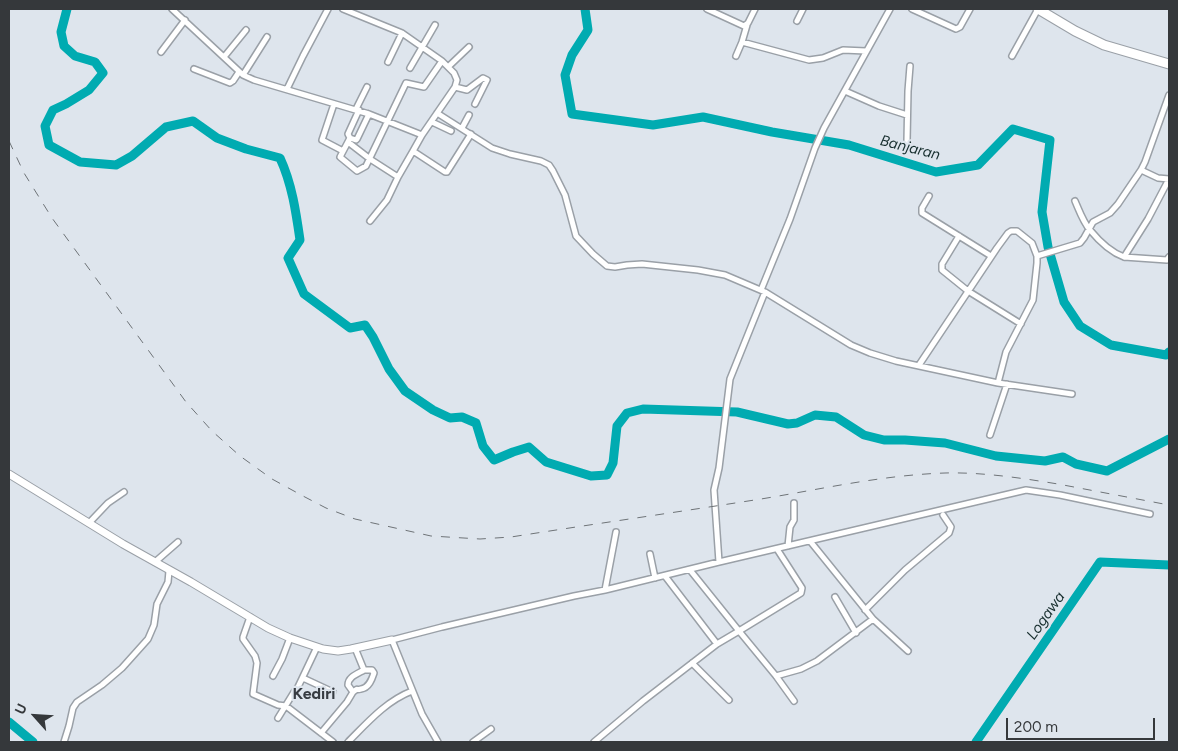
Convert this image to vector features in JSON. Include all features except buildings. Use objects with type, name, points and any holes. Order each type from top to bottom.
[{"type":"highway","points":[[1038,9],[1075,31],[1104,45],[1169,64]]},
{"type":"street","points":[[172,9],[241,74],[369,114],[422,135]]},
{"type":"street","points":[[287,89],[328,9]]},
{"type":"street","points":[[343,9],[402,33],[448,67],[457,80],[455,87],[422,135],[387,200],[370,221]]},
{"type":"street","points":[[707,9],[742,26],[747,25]]},
{"type":"street","points":[[736,56],[755,9]]},
{"type":"street","points":[[797,21],[803,9]]},
{"type":"street","points":[[719,562],[714,490],[719,468],[731,374],[815,148],[824,128],[890,9]]},
{"type":"street","points":[[912,9],[956,29],[960,27],[970,9]]},
{"type":"street","points":[[1012,56],[1038,9]]},
{"type":"street","points":[[161,52],[185,20]]},
{"type":"street","points":[[410,68],[435,25]]},
{"type":"street","points":[[224,57],[246,30]]},
{"type":"street","points":[[388,62],[402,33]]},
{"type":"street","points":[[194,69],[230,83],[241,74],[267,37]]},
{"type":"street","points":[[742,42],[809,60],[823,58],[843,50],[866,51]]},
{"type":"street","points":[[448,67],[469,46]]},
{"type":"street","points":[[367,87],[348,134],[349,140],[340,156],[357,171],[366,166],[370,159],[406,83],[424,87],[442,62]]},
{"type":"street","points":[[907,142],[910,66]]},
{"type":"street","points":[[455,87],[467,90],[483,78],[487,80],[475,104]]},
{"type":"street","points":[[845,91],[879,106],[907,115]]},
{"type":"street","points":[[1039,256],[1080,243],[1093,222],[1110,213],[1123,197],[1145,162],[1169,94]]},
{"type":"street","points":[[334,104],[322,140],[343,151]]},
{"type":"street","points":[[437,113],[492,148],[541,161],[549,165],[565,195],[576,236],[607,266],[642,264],[698,270],[732,277],[763,291],[851,345],[870,353],[918,366],[998,383],[1072,394]]},
{"type":"street","points":[[349,140],[357,139],[369,114]]},
{"type":"street","points":[[462,128],[469,115]]},
{"type":"street","points":[[432,122],[451,132]]},
{"type":"street","points":[[413,151],[447,172],[471,134]]},
{"type":"street","points":[[349,140],[370,159],[398,177]]},
{"type":"street","points":[[1124,257],[1149,217],[1169,179],[1158,178],[1141,170]]},
{"type":"street","points":[[929,196],[922,208],[922,213],[992,256]]},
{"type":"street","points":[[1075,201],[1089,229],[1110,250],[1124,257],[1167,260],[1169,256]]},
{"type":"street","points":[[918,366],[1008,233],[1014,230],[1030,240],[1039,256],[1034,297],[1006,352],[998,383]]},
{"type":"street","points":[[959,236],[942,264],[941,269],[943,272],[968,291],[1021,324]]},
{"type":"street","points":[[990,435],[1007,384]]},
{"type":"street","points":[[9,474],[88,523],[250,617],[290,638],[327,650],[338,651],[392,640],[1026,490],[1060,495],[1150,514]]},
{"type":"street","points":[[88,523],[112,500],[124,492]]},
{"type":"street","points":[[788,546],[790,527],[794,520],[794,503]]},
{"type":"street","points":[[865,610],[906,570],[949,533],[951,527],[944,516]]},
{"type":"street","points":[[605,590],[616,532]]},
{"type":"street","points":[[810,541],[865,610],[908,651]]},
{"type":"street","points":[[155,562],[178,542]]},
{"type":"street","points":[[594,742],[643,701],[717,644],[801,593],[802,588],[777,549]]},
{"type":"street","points":[[650,554],[655,578]]},
{"type":"street","points":[[65,740],[70,715],[77,702],[102,685],[122,668],[148,639],[154,625],[157,604],[168,582],[169,570]]},
{"type":"street","points":[[690,570],[776,676],[794,702]]},
{"type":"street","points":[[168,582],[178,576]]},
{"type":"street","points":[[665,576],[717,644]]},
{"type":"street","points":[[835,597],[856,633]]},
{"type":"street","points":[[250,617],[243,637],[258,663],[253,694],[278,705],[286,706],[333,742]]},
{"type":"street","points":[[776,676],[801,669],[817,661],[874,619]]},
{"type":"street","points":[[273,676],[290,638]]},
{"type":"street","points":[[392,640],[422,714],[438,742]]},
{"type":"street","points":[[278,718],[303,678],[318,647]]},
{"type":"street","points":[[356,648],[364,670]]},
{"type":"street","points":[[692,663],[729,700]]},
{"type":"street","points":[[321,733],[353,692],[357,689],[364,689],[370,683],[374,676],[372,670],[364,670],[349,679],[348,685],[353,692]]},
{"type":"street","points":[[303,678],[333,692]]},
{"type":"street","points":[[348,742],[377,713],[401,695],[412,690]]},
{"type":"street","points":[[473,742],[491,729]]},
{"type":"waterway","points":[[67,9],[61,32],[64,46],[75,56],[95,62],[103,73],[89,90],[53,110],[45,126],[49,145],[80,162],[116,165],[132,156],[166,127],[193,121],[217,138],[246,149],[280,158],[291,188],[300,240],[288,258],[304,294],[350,328],[365,325],[389,369],[405,391],[433,410],[450,418],[462,417],[476,423],[483,446],[494,460],[529,447],[546,462],[591,476],[607,475],[613,463],[617,426],[627,413],[643,409],[737,412],[788,424],[797,423],[815,415],[836,417],[864,435],[884,440],[945,443],[996,456],[1045,461],[1063,457],[1076,464],[1107,471],[1169,439]]},
{"type":"waterway","name":"Banjaran","points":[[585,9],[588,30],[572,55],[565,75],[572,114],[653,125],[703,117],[772,132],[849,145],[936,172],[978,165],[1013,129],[1050,140],[1042,212],[1048,247],[1064,302],[1080,326],[1111,345],[1166,355],[1169,352]]},
{"type":"waterway","name":"Logawa","points":[[976,742],[1100,562],[1169,565]]},
{"type":"waterway","name":"Logawa","points":[[9,722],[33,742]]},
{"type":"railway","points":[[9,141],[24,173],[52,218],[186,402],[212,431],[240,456],[272,479],[326,508],[355,519],[431,536],[480,539],[511,537],[761,499],[876,479],[945,473],[987,474],[1030,480],[1169,505]]},
{"type":"district","name":"Kediri","points":[[314,694]]}]
